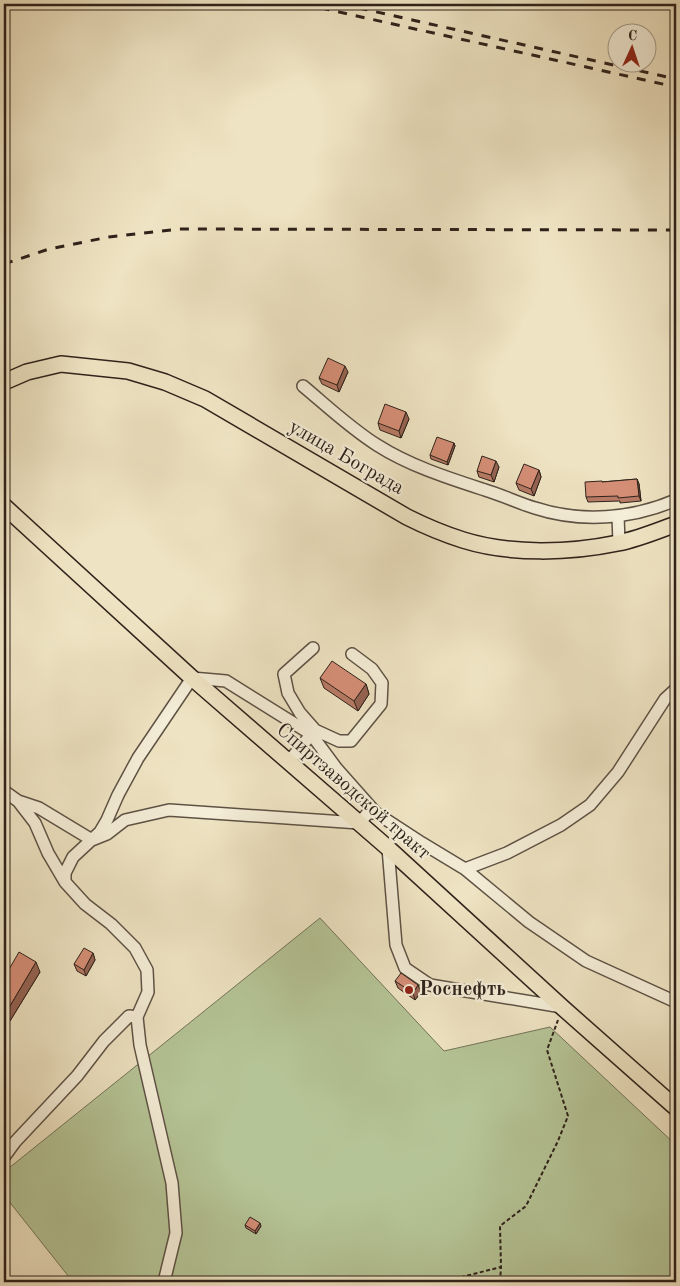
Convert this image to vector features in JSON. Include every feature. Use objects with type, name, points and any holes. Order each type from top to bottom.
[{"type":"main road","name":"улица Бограда","points":[[4,382],[27,372],[61,364],[128,371],[165,382],[205,399],[407,517],[464,541],[501,548],[556,551],[619,543],[676,524]]},
{"type":"main road","name":"Спиртзаводской тракт","points":[[4,506],[192,678],[388,848],[676,1108]]},
{"type":"street","points":[[303,386],[352,428],[376,445],[410,463],[535,508],[566,515],[618,516],[663,506],[676,500]]},
{"type":"street","points":[[618,516],[619,543]]},
{"type":"street","points":[[313,648],[284,674],[288,693],[337,769],[376,813],[465,868],[529,922],[586,961],[676,1002]]},
{"type":"street","points":[[64,882],[65,873],[73,857],[100,832],[108,820],[118,795],[138,758],[192,678],[226,681],[313,732],[339,741],[351,741],[380,704],[382,683],[372,669],[352,654]]},
{"type":"street","points":[[465,868],[507,853],[561,825],[590,805],[618,772],[665,698],[676,689]]},
{"type":"street","points":[[288,762],[313,732]]},
{"type":"street","points":[[4,791],[18,801],[39,808],[92,840]]},
{"type":"street","points":[[18,801],[34,823],[64,882],[85,904],[111,924],[135,948],[147,970],[148,992],[137,1017],[140,1046],[172,1183],[176,1234],[164,1282]]},
{"type":"street","points":[[92,840],[107,834],[125,820],[169,810],[359,823],[368,814],[376,813]]},
{"type":"street","points":[[388,848],[396,945],[405,968],[430,985],[563,1008]]},
{"type":"street","points":[[4,1157],[15,1142],[77,1076],[104,1041],[129,1016],[137,1017]]},
{"type":"path","points":[[500,1282],[500,1226],[526,1206],[558,1141],[568,1116],[547,1050],[563,1008]]},
{"type":"path","points":[[442,1282],[501,1267]]},
{"type":"green space","points":[[320,918],[444,1051],[550,1027],[676,1145],[676,1282],[73,1282],[4,1195],[4,1172]]},
{"type":"building","points":[[328,358],[345,366],[337,385],[319,378]]},
{"type":"building","points":[[385,404],[406,412],[399,431],[378,423]]},
{"type":"building","points":[[437,437],[454,443],[447,462],[430,455]]},
{"type":"building","points":[[482,456],[496,461],[491,475],[477,471]]},
{"type":"building","points":[[524,464],[539,470],[531,489],[516,483]]},
{"type":"building","points":[[637,479],[639,496],[618,498],[618,496],[586,497],[585,482]]},
{"type":"building","points":[[332,661],[366,684],[354,701],[320,678]]},
{"type":"building","points":[[84,948],[93,953],[84,970],[74,964]]},
{"type":"building","points":[[19,952],[36,962],[7,1011],[4,1009],[4,978]]},
{"type":"building","points":[[401,973],[418,985],[413,993],[395,981]]},
{"type":"building","points":[[250,1217],[260,1223],[255,1231],[245,1225]]},
{"type":"railway","points":[[303,4],[676,87]]},
{"type":"railway","points":[[341,4],[676,79]]},
{"type":"railway","points":[[4,264],[49,249],[109,237],[179,229],[676,230]]},
{"type":"place","name":"Роснефть","points":[[409,990]]}]
